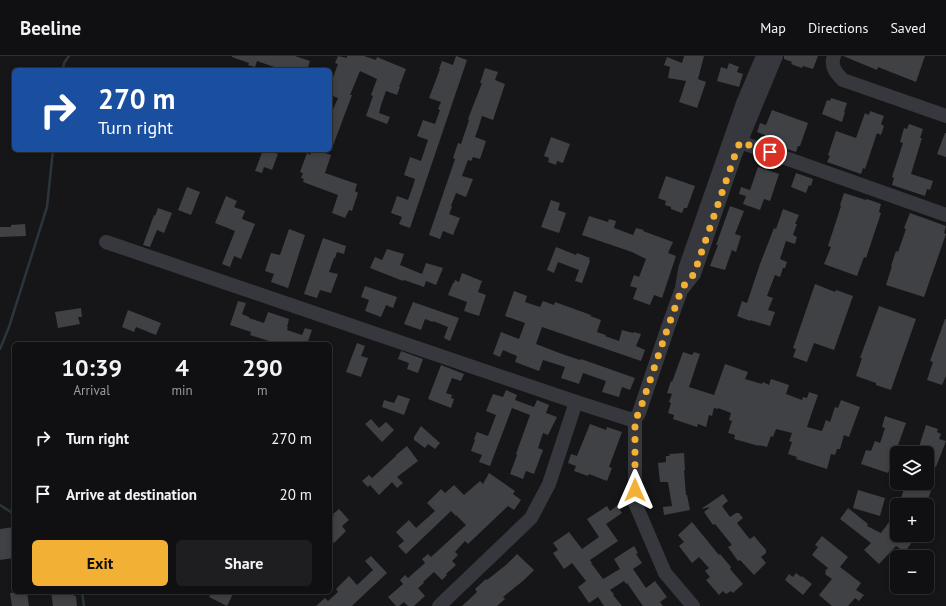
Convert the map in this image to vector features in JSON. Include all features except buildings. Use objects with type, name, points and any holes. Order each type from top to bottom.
[{"type":"street","points":[[693,606],[665,573],[635,503],[635,419],[639,413],[682,288],[685,269],[743,103],[763,56]]},
{"type":"street","points":[[682,288],[694,274],[735,155],[776,56]]},
{"type":"street","points":[[834,56],[832,61],[835,73],[843,80],[946,116]]},
{"type":"street","points":[[740,142],[946,215]]},
{"type":"street","points":[[106,242],[629,420],[635,419]]},
{"type":"street","points":[[439,606],[531,518],[549,484],[576,402]]},
{"type":"waterway","points":[[63,68],[64,63],[69,56]]},
{"type":"waterway","points":[[0,349],[9,327],[47,207],[53,152]]},
{"type":"waterway","points":[[0,505],[12,513]]},
{"type":"waterway","points":[[82,594],[84,606]]},
{"type":"route","points":[[635,490],[635,419],[639,413],[682,288],[694,274],[740,142],[770,152]]}]
